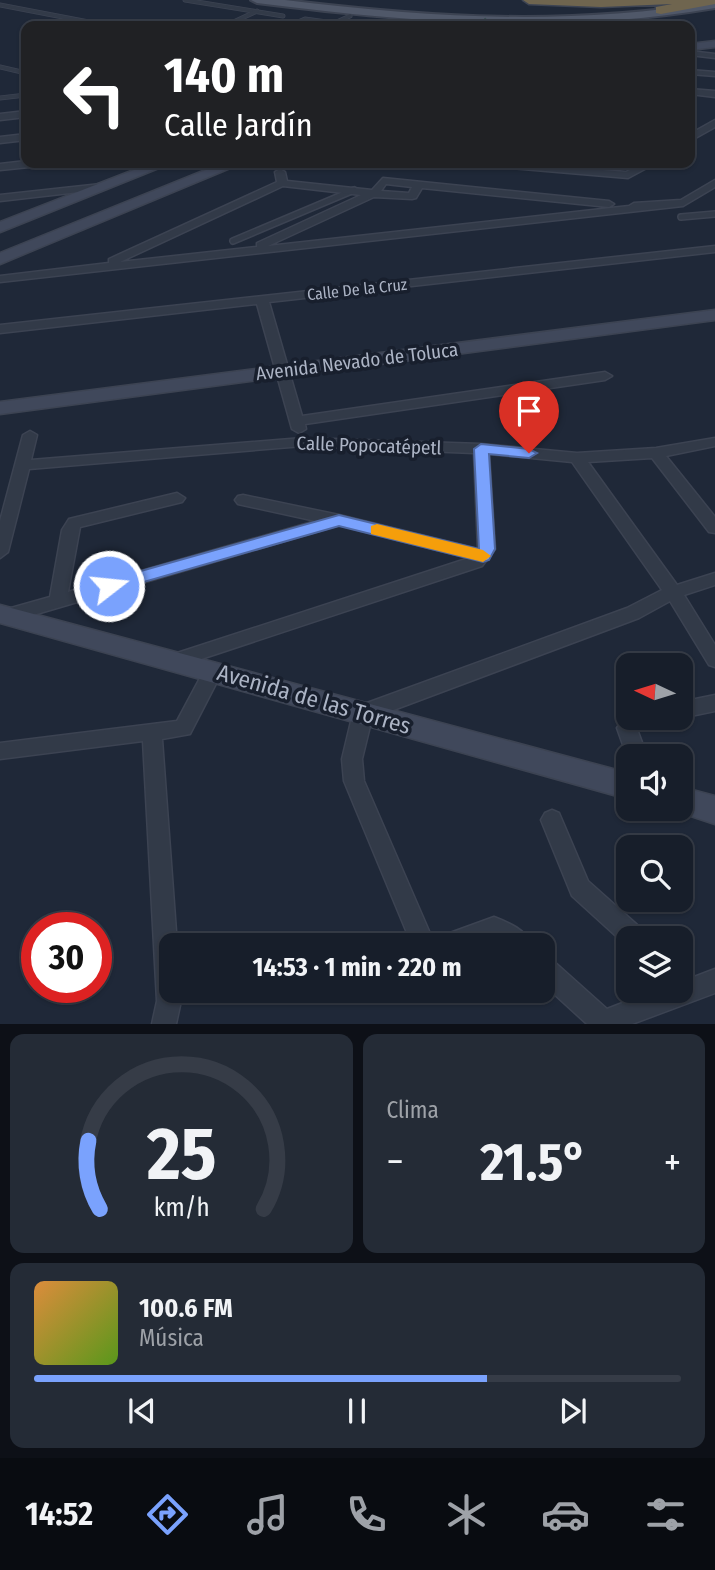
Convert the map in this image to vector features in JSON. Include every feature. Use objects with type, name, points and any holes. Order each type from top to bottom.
[{"type":"highway","points":[[529,0],[585,3],[680,0]]},
{"type":"highway","points":[[598,21],[715,3]]},
{"type":"main road","points":[[257,6],[297,5],[452,21]]},
{"type":"main road","points":[[297,5],[334,18],[350,16],[392,21]]},
{"type":"main road","points":[[656,21],[715,12]]},
{"type":"street","points":[[709,45],[715,54]]},
{"type":"street","points":[[695,53],[715,54]]},
{"type":"street","points":[[695,72],[715,74]]},
{"type":"street","points":[[695,94],[702,98]]},
{"type":"street","points":[[695,100],[715,94]]},
{"type":"street","points":[[0,117],[21,115]]},
{"type":"street","points":[[695,124],[713,125]]},
{"type":"street","points":[[695,135],[713,125]]},
{"type":"street","points":[[0,140],[21,138]]},
{"type":"street","points":[[0,167],[21,165]]},
{"type":"street","points":[[0,226],[150,168]]},
{"type":"street","points":[[0,259],[222,168]]},
{"type":"street","points":[[546,168],[628,175],[641,168]]},
{"type":"street","points":[[142,171],[146,180],[158,183],[217,170]]},
{"type":"street","points":[[98,267],[281,178],[409,197],[418,186],[645,207]]},
{"type":"street","points":[[683,203],[715,183]]},
{"type":"street","points":[[0,198],[102,187]]},
{"type":"street","points":[[249,251],[376,192]]},
{"type":"street","points":[[0,279],[715,199]]},
{"type":"street","name":"Calle De la Cruz","points":[[0,328],[715,249]]},
{"type":"street","points":[[262,299],[303,442]]},
{"type":"street","name":"Avenida Nevado de Toluca","points":[[0,408],[715,315]]},
{"type":"street","points":[[297,421],[605,376]]},
{"type":"street","points":[[0,552],[30,435]]},
{"type":"street","name":"Calle Popocatépetl","points":[[23,465],[303,442],[481,449],[577,458],[656,453],[715,442]]},
{"type":"street","points":[[177,660],[476,562],[487,549],[481,449]]},
{"type":"street","points":[[656,453],[715,528]]},
{"type":"street","points":[[577,458],[673,592],[715,660]]},
{"type":"street","points":[[58,600],[70,530],[75,523],[177,498]]},
{"type":"street","points":[[243,500],[339,520],[483,556]]},
{"type":"street","points":[[3,615],[339,520]]},
{"type":"street","points":[[419,933],[354,781],[352,759],[363,713],[633,613],[673,592],[715,579]]},
{"type":"street","name":"Avenida de las Torres","points":[[3,615],[214,670],[616,783]]},
{"type":"street","points":[[0,751],[183,728],[214,670]]},
{"type":"street","points":[[693,708],[715,704]]},
{"type":"street","points":[[152,733],[169,1001],[164,1024]]},
{"type":"street","points":[[693,804],[715,810]]},
{"type":"street","points":[[552,820],[580,888],[622,926]]},
{"type":"street","points":[[480,933],[494,928],[504,933]]},
{"type":"street","points":[[555,978],[602,1023],[697,983]]},
{"type":"lane","points":[[185,0],[257,6],[283,16]]},
{"type":"lane","points":[[0,5],[84,21]]},
{"type":"lane","points":[[233,21],[257,6]]},
{"type":"lane","points":[[328,21],[334,18]]},
{"type":"lane","points":[[328,21],[334,18]]},
{"type":"lane","points":[[0,67],[21,72]]},
{"type":"lane","points":[[0,98],[21,96]]},
{"type":"lane","points":[[233,241],[354,190]]},
{"type":"lane","points":[[681,217],[715,214]]},
{"type":"slow traffic","points":[[377,530],[483,556]]},
{"type":"route","points":[[109,586],[339,520],[483,556],[487,549],[481,449],[529,453]]}]
